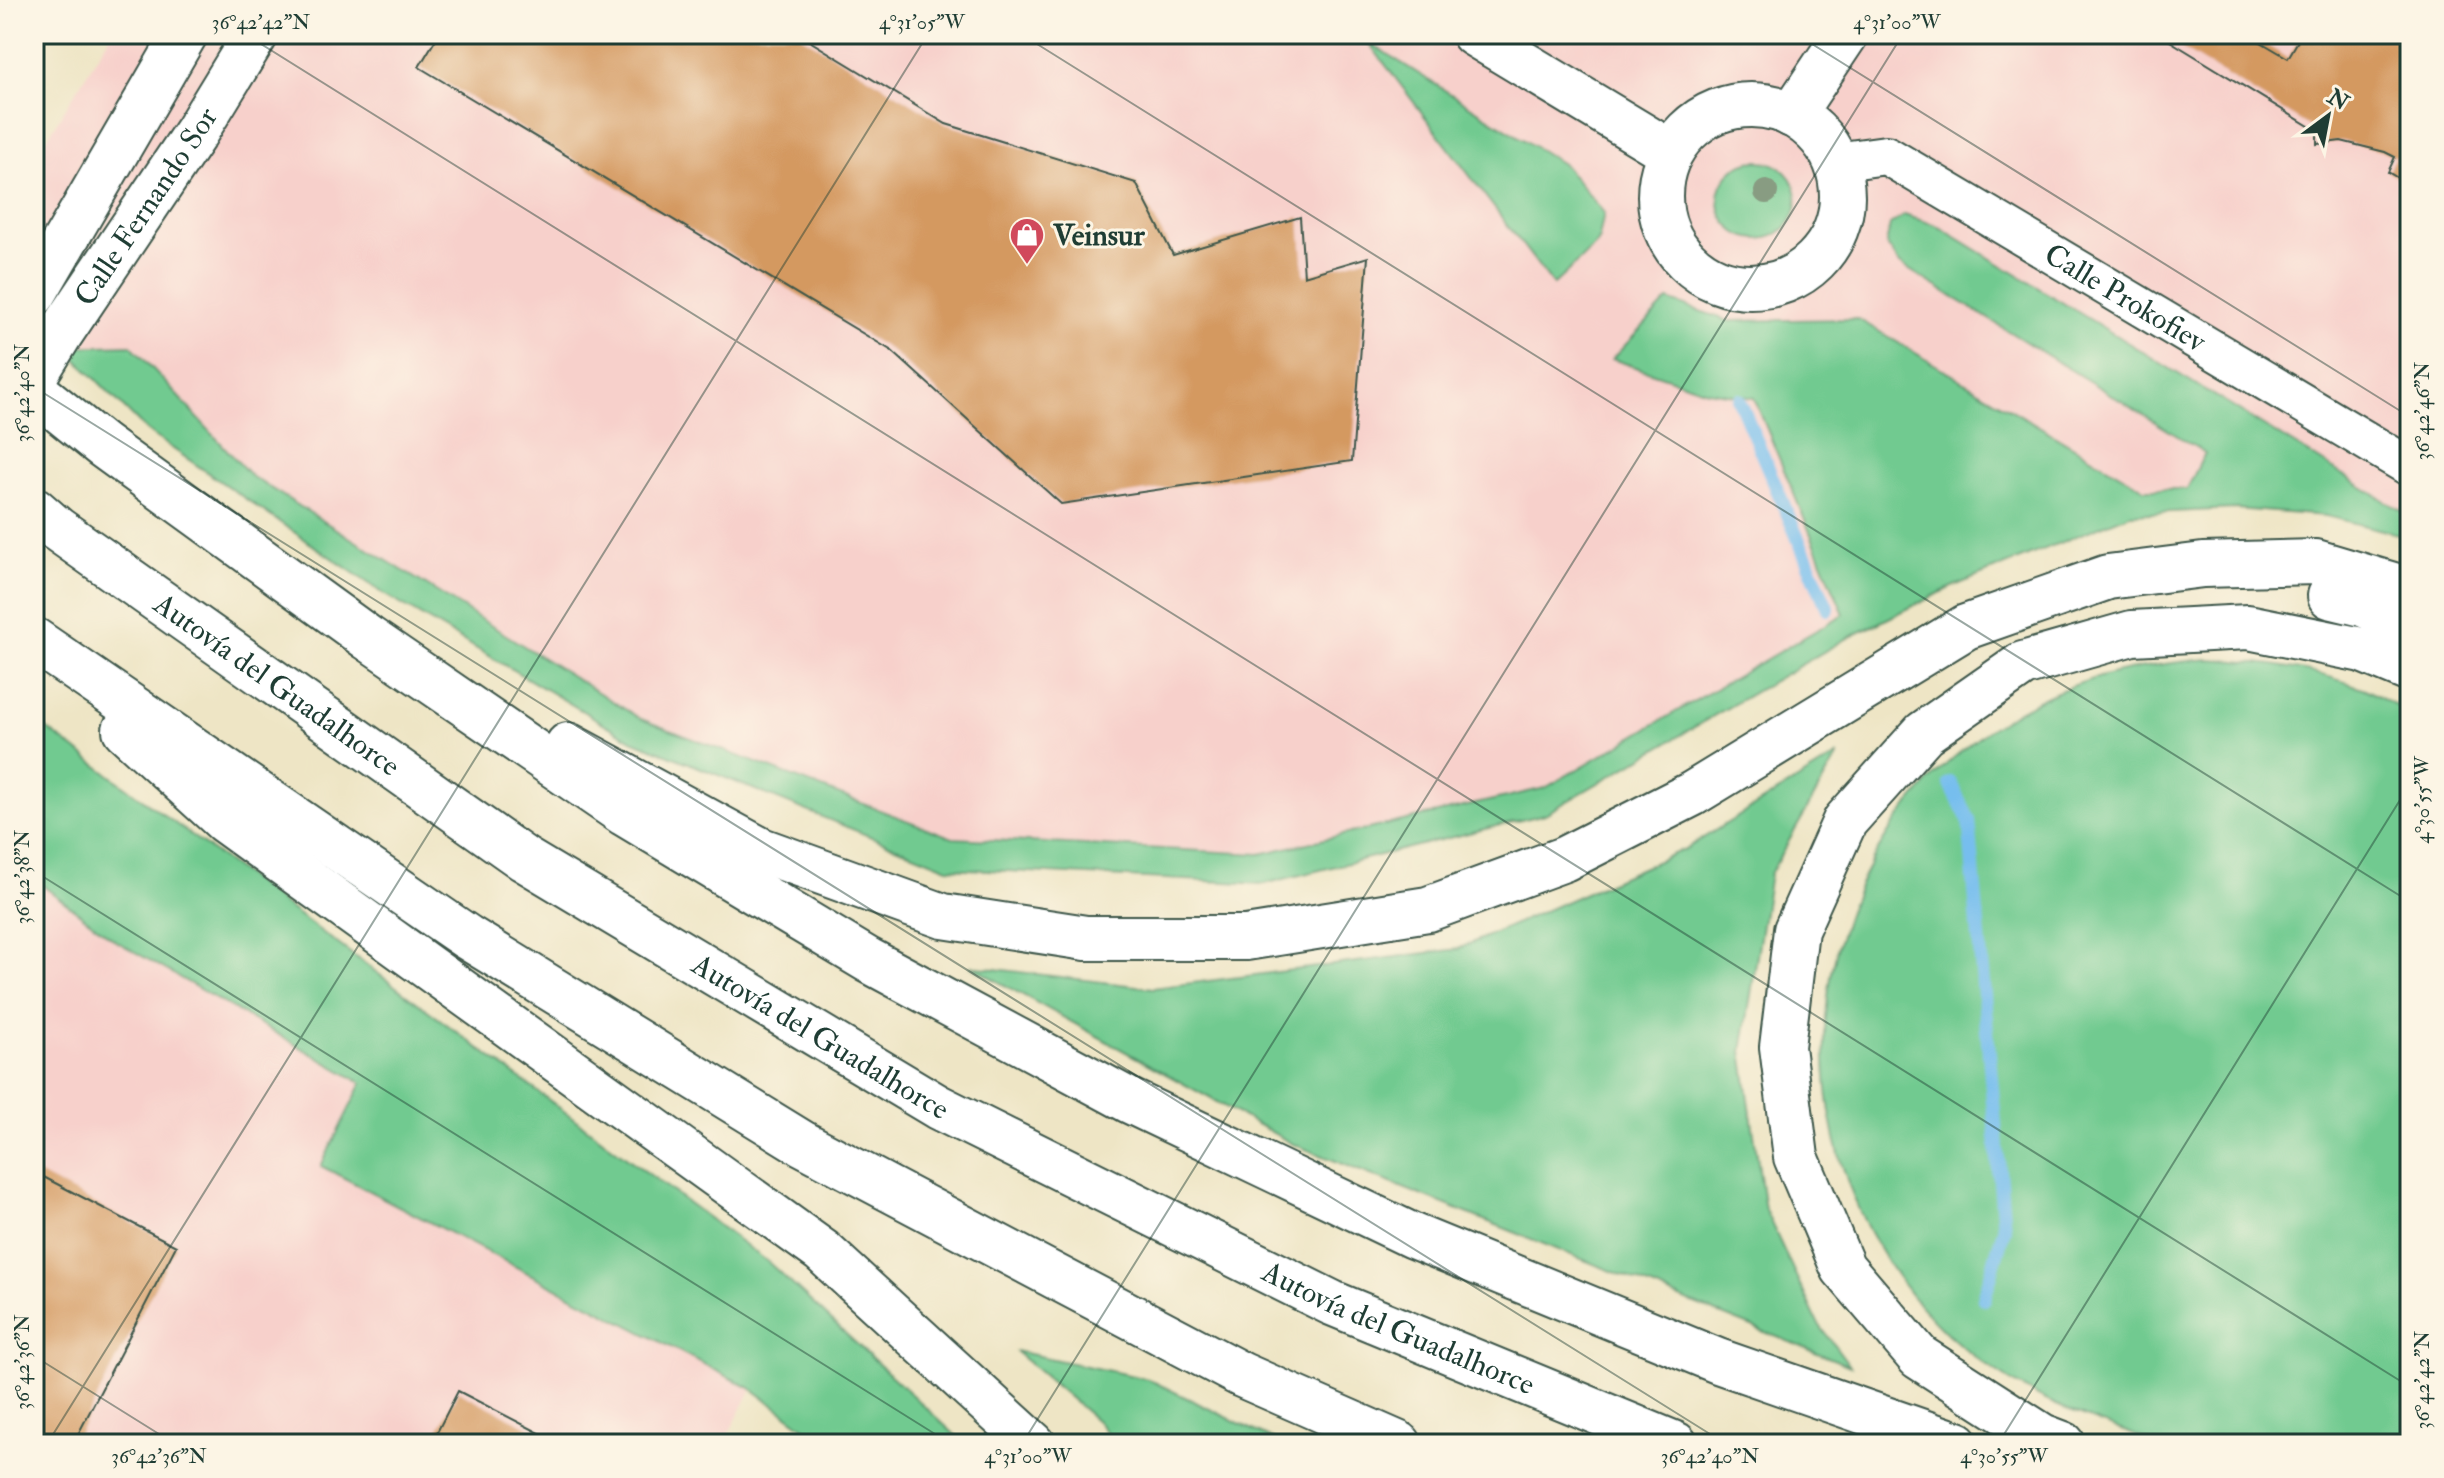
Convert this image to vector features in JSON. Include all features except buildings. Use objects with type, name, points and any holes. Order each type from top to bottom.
[{"type":"main road","name":"Calle Fernando Sor","points":[[34,294],[185,34]]},
{"type":"main road","name":"Calle Fernando Sor","points":[[34,377],[196,132],[256,34]]},
{"type":"main road","points":[[1474,34],[1670,152]]},
{"type":"main road","points":[[1792,115],[1846,34]]},
{"type":"main road","points":[[1737,106],[1765,106],[1792,115],[1825,142],[1835,162],[1842,192],[1839,222],[1826,249],[1805,271],[1791,278],[1776,285],[1746,288],[1717,282],[1691,266],[1671,242],[1660,213],[1660,181],[1670,152],[1687,130],[1710,114],[1737,106]]},
{"type":"main road","points":[[34,390],[102,445],[368,638],[639,822],[868,960],[1130,1101],[1427,1242],[1718,1361],[1957,1444]]},
{"type":"main road","name":"Autovía del Guadalhorce","points":[[46,519],[524,859],[938,1107],[1332,1303],[1675,1444]]},
{"type":"main road","points":[[368,638],[761,850],[943,916],[1086,938],[1246,938],[1428,909],[1564,859],[1692,794],[1966,627],[2108,577],[2203,565],[2316,562],[2410,590]]},
{"type":"main road","points":[[2203,565],[2363,604],[2410,626]]},
{"type":"main road","points":[[2063,1444],[2042,1436],[1919,1357],[1843,1268],[1796,1157],[1782,1047],[1796,930],[1838,835],[1845,821],[1924,733],[2023,664],[2132,633],[2248,627],[2362,650],[2410,670]]},
{"type":"main road","points":[[34,640],[467,937],[802,1143],[1242,1375],[1399,1444]]},
{"type":"main road","points":[[34,648],[225,821],[822,1251],[1033,1444]]},
{"type":"street","name":"Calle Prokofiev","points":[[1835,162],[1886,155],[2410,467]]},
{"type":"shaded area","points":[[111,34],[2410,34],[2410,537],[2326,516],[2235,509],[2187,489],[2145,489],[1858,319],[1754,398],[1845,614],[1545,788],[1260,854],[953,838],[641,719],[251,476],[131,345],[64,347],[34,328],[34,160]]},
{"type":"shaded area","points":[[34,879],[116,941],[362,1083],[322,1166],[752,1389],[723,1444],[34,1444]]},
{"type":"green space","points":[[1368,42],[1564,165],[1604,213],[1598,243],[1553,285]]},
{"type":"green space","points":[[1758,161],[1773,164],[1785,173],[1794,185],[1797,200],[1794,215],[1785,227],[1773,236],[1758,239],[1743,236],[1731,227],[1722,215],[1719,200],[1722,185],[1731,173],[1743,164]]},
{"type":"green space","points":[[1904,215],[1936,225],[2410,516],[2410,537],[2326,516],[2235,509],[2130,514],[1952,587],[1844,640],[1545,814],[1264,884],[948,868],[632,740],[387,596],[147,431],[64,347],[131,345],[251,476],[641,719],[953,838],[1260,854],[1545,788],[1844,614],[1754,398],[1707,391],[1612,359],[1668,300],[1729,321],[1858,319],[2145,489],[2187,489],[2205,453],[1900,264],[1886,244],[1890,225]]},
{"type":"green space","points":[[2210,659],[2269,665],[2327,676],[2365,689],[2410,713],[2410,1444],[2160,1444],[2045,1400],[1946,1332],[1882,1253],[1841,1162],[1825,1064],[1833,966],[1866,871],[1924,787],[2007,718],[2055,693],[2130,670]]},
{"type":"green space","points":[[34,719],[768,1262],[965,1444],[827,1444],[752,1389],[321,1166],[362,1083],[116,941],[34,879]]},
{"type":"green space","points":[[1838,755],[1770,874],[1742,1051],[1765,1210],[1818,1323],[1850,1366],[1293,1144],[970,966],[1153,988],[1458,949],[1685,849]]},
{"type":"green space","points":[[1015,1351],[1148,1379],[1282,1444],[1116,1444],[1097,1421]]},
{"type":"waterway","points":[[1739,400],[1828,609]]},
{"type":"waterway","points":[[1950,783],[1969,820],[2004,1229],[1984,1299]]},
{"type":"place","name":"Veinsur","points":[[1027,266]]}]
